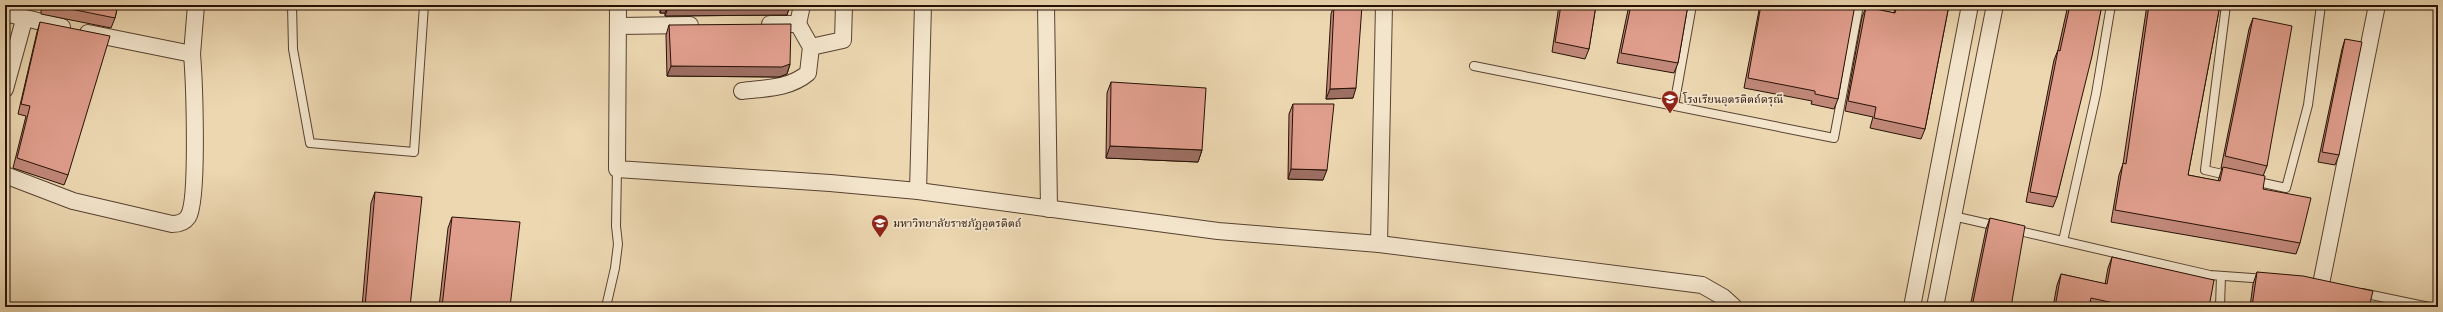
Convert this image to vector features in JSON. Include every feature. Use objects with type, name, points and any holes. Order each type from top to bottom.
[{"type":"street","points":[[5,175],[73,201],[172,224],[180,223],[188,216],[191,207],[194,178],[195,83],[192,54],[196,5]]},
{"type":"street","points":[[618,5],[617,169],[830,183],[918,191],[1218,231],[1379,244],[1702,286],[1723,297],[1734,307]]},
{"type":"street","points":[[742,90],[784,86],[798,81],[808,73],[811,47],[798,24],[802,5]]},
{"type":"street","points":[[811,47],[843,40],[844,5]]},
{"type":"street","points":[[918,191],[922,5]]},
{"type":"street","points":[[1046,5],[1049,209]]},
{"type":"street","points":[[1379,244],[1384,5]]},
{"type":"street","points":[[1912,307],[1970,5]]},
{"type":"street","points":[[1935,307],[1995,5]]},
{"type":"street","points":[[2321,284],[2376,18],[2377,5]]},
{"type":"street","points":[[5,13],[24,20],[192,54]]},
{"type":"street","points":[[5,89],[24,20]]},
{"type":"street","points":[[751,24],[798,24]]},
{"type":"street","points":[[618,26],[704,25]]},
{"type":"lane","points":[[292,5],[293,49],[310,143],[414,152],[424,5]]},
{"type":"lane","points":[[1674,106],[1692,5]]},
{"type":"lane","points":[[1474,66],[1834,138],[1859,5]]},
{"type":"lane","points":[[2063,241],[2096,94],[2111,5]]},
{"type":"lane","points":[[2226,5],[2204,170],[2286,188],[2308,105],[2321,5]]},
{"type":"lane","points":[[606,307],[616,268],[618,244],[616,226],[617,169]]},
{"type":"lane","points":[[1953,216],[2222,276],[2276,280]]},
{"type":"lane","points":[[2220,307],[2222,276]]},
{"type":"lane","points":[[2352,291],[2429,307]]},
{"type":"building","points":[[51,5],[118,5],[115,18]]},
{"type":"building","points":[[1334,5],[1362,6],[1356,88],[1330,89]]},
{"type":"building","points":[[1561,5],[1596,5],[1589,49],[1555,42]]},
{"type":"building","points":[[1631,5],[1688,5],[1678,63],[1621,53]]},
{"type":"building","points":[[1761,5],[1855,5],[1838,99],[1815,94],[1815,91],[1748,78]]},
{"type":"building","points":[[1897,5],[1949,5],[1925,129],[1874,118],[1876,107],[1848,101],[1866,7],[1895,13]]},
{"type":"building","points":[[2070,5],[2102,5],[2092,56],[2057,197],[2030,192],[2058,50],[2060,51]]},
{"type":"building","points":[[2149,5],[2220,5],[2188,175],[2220,181],[2223,167],[2265,176],[2263,189],[2311,198],[2300,243],[2115,210],[2123,163],[2126,164]]},
{"type":"building","points":[[2253,18],[2292,26],[2267,166],[2225,156]]},
{"type":"building","points":[[40,22],[110,36],[68,175],[17,158],[30,106],[21,104]]},
{"type":"building","points":[[791,24],[790,64],[782,67],[671,66],[669,25]]},
{"type":"building","points":[[2345,39],[2362,42],[2339,155],[2322,152]]},
{"type":"building","points":[[1111,82],[1206,88],[1202,150],[1110,146]]},
{"type":"building","points":[[1293,104],[1334,104],[1327,170],[1291,169]]},
{"type":"building","points":[[375,192],[422,197],[410,307],[365,307]]},
{"type":"building","points":[[452,217],[520,222],[510,307],[442,307]]},
{"type":"building","points":[[1990,218],[2025,226],[2011,307],[1972,307]]},
{"type":"building","points":[[2112,257],[2214,280],[2209,307],[2132,307],[2091,298],[2089,307],[2055,307],[2061,274],[2107,284]]},
{"type":"building","points":[[2257,272],[2303,276],[2373,291],[2369,307],[2252,307]]},
{"type":"place","name":"โรงเรียนอุตรดิตถ์ดรุณี","points":[[1670,114]]},
{"type":"place","name":"มหาวิทยาลัยราชภัฏอุตรดิตถ์","points":[[880,238]]}]
